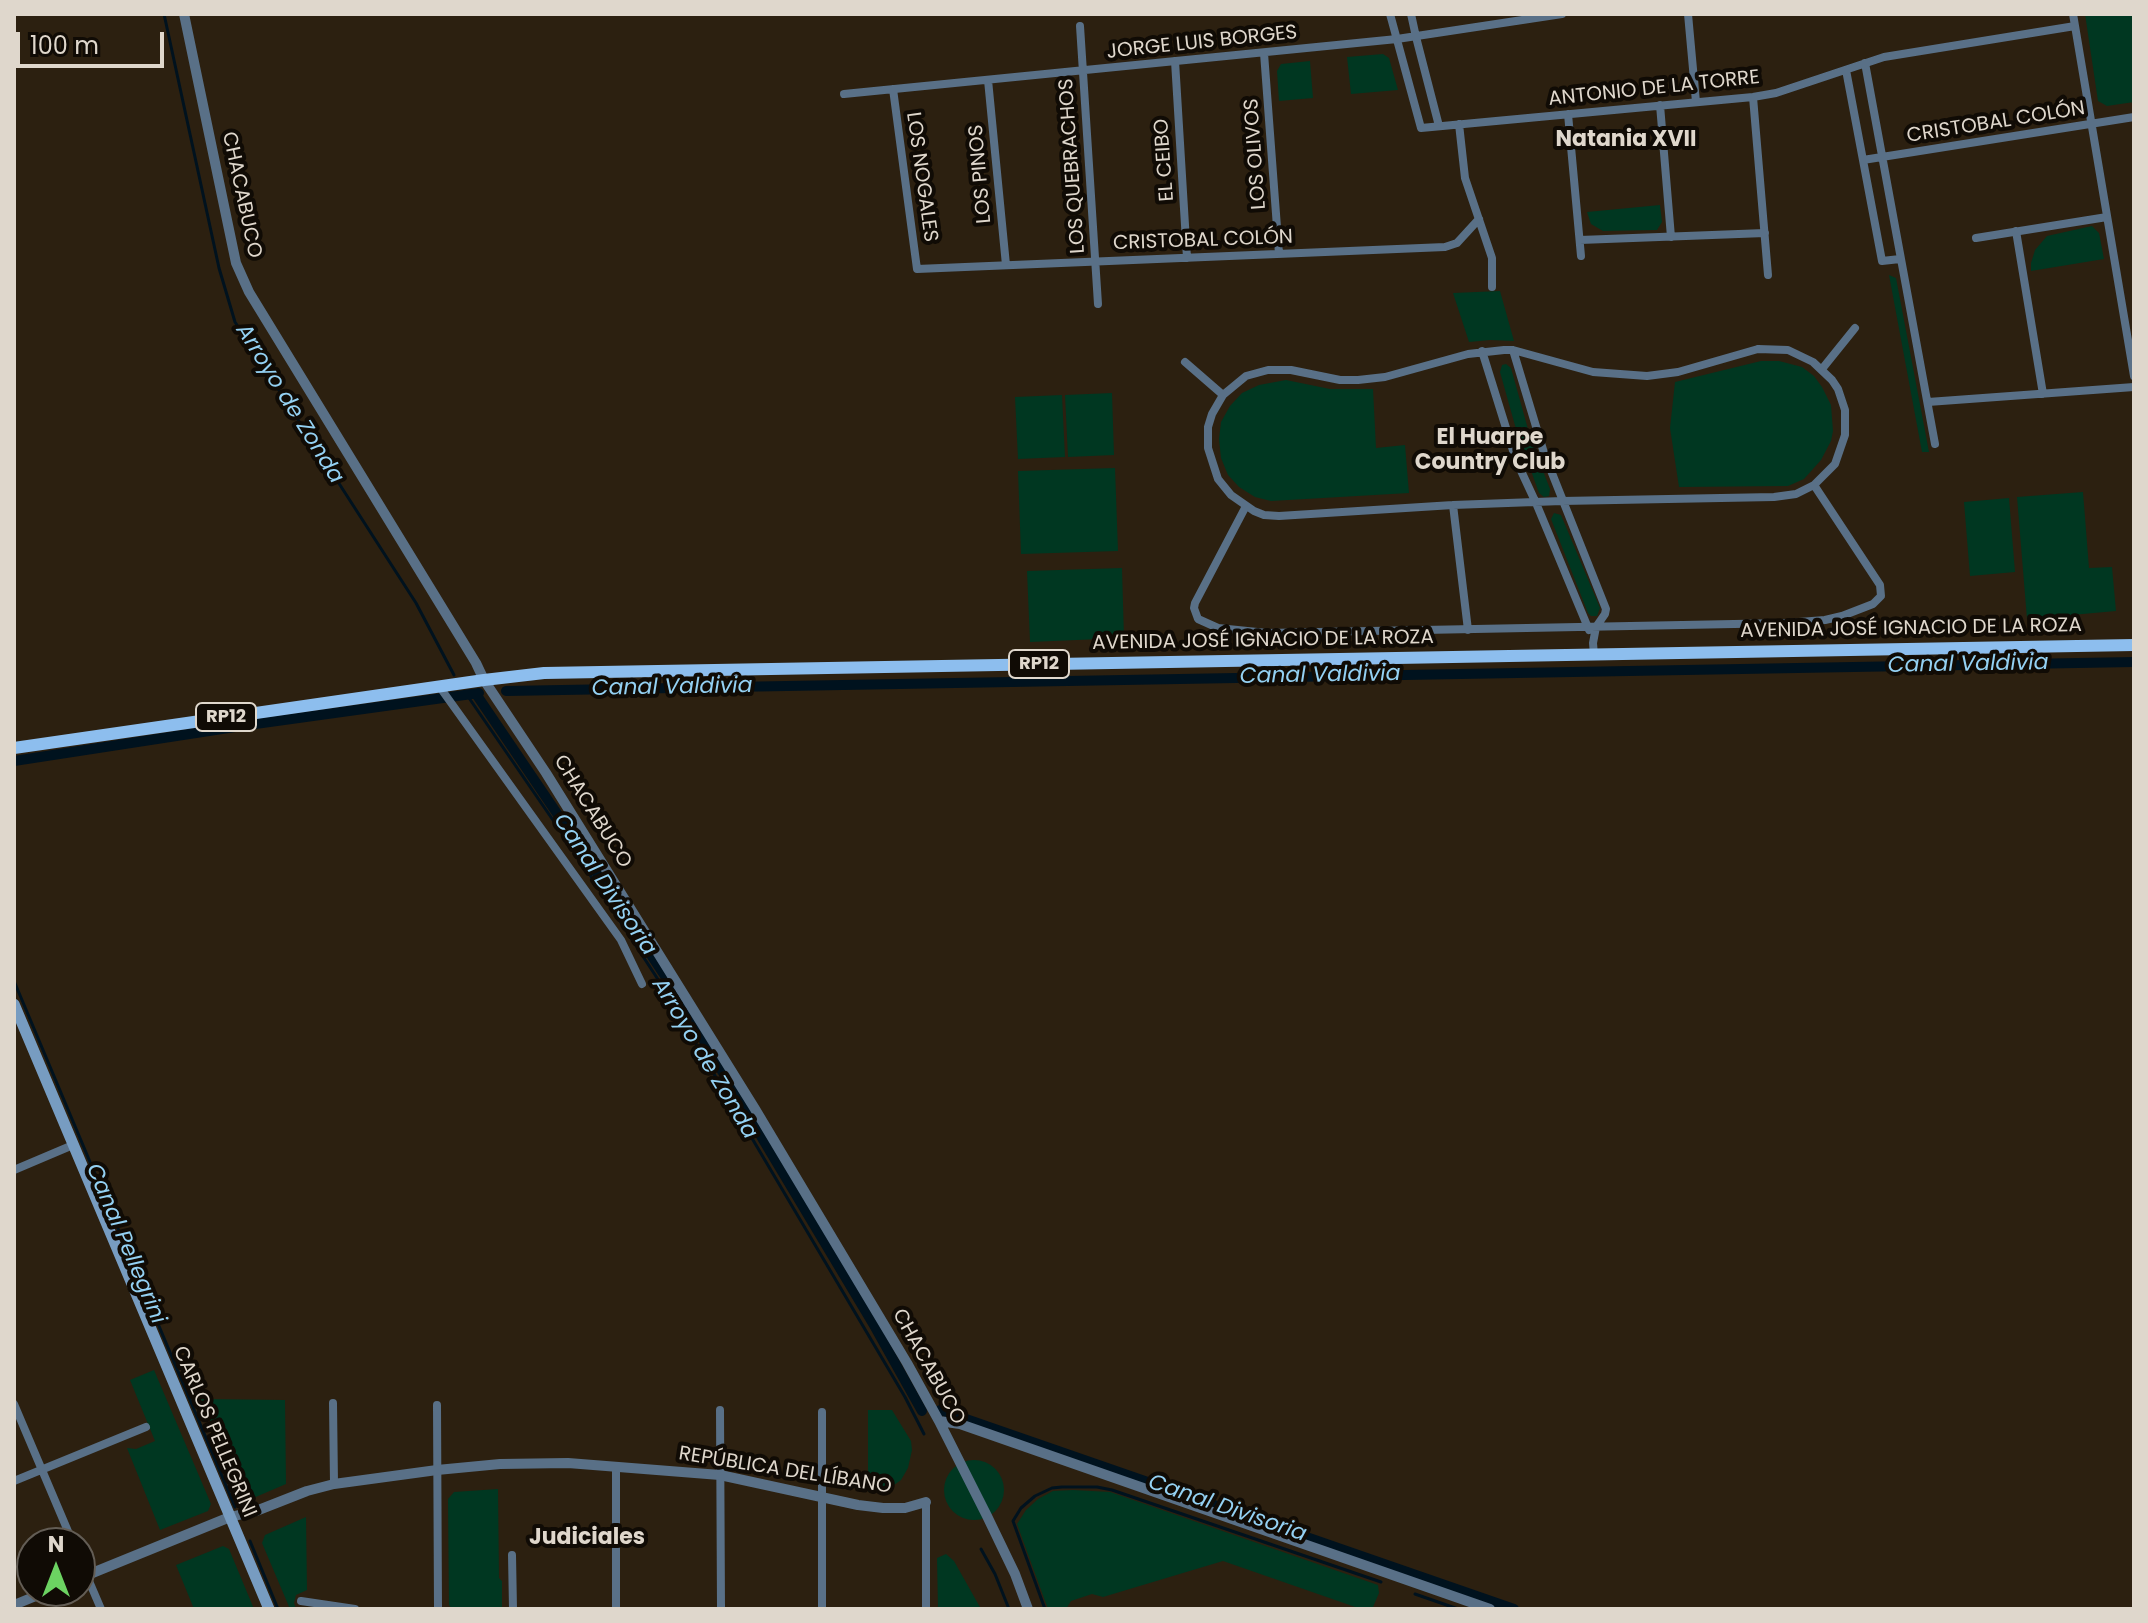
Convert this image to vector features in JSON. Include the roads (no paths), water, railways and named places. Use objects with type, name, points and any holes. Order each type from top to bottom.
[{"type":"main road","name":"AVENIDA JOSÉ IGNACIO DE LA ROZA","points":[[14,748],[444,694],[484,680],[558,673],[1593,649],[2134,645]]},
{"type":"main road","name":"CARLOS PELLEGRINI","points":[[14,1004],[269,1609]]},
{"type":"street","name":"CHACABUCO","points":[[184,14],[236,263],[261,316],[484,680],[546,773],[748,1096],[907,1363],[1015,1574],[1028,1609]]},
{"type":"street","points":[[1390,14],[1397,39]]},
{"type":"street","points":[[1411,14],[1439,126]]},
{"type":"street","name":"JORGE LUIS BORGES","points":[[844,94],[1416,37],[1562,14]]},
{"type":"street","points":[[1688,14],[1696,102]]},
{"type":"street","points":[[2073,14],[2134,376]]},
{"type":"street","name":"LOS QUEBRACHOS","points":[[1080,26],[1098,304]]},
{"type":"street","name":"ANTONIO DE LA TORRE","points":[[1397,39],[1421,128],[1753,97],[1776,93],[1884,57],[2075,26]]},
{"type":"street","name":"LOS OLIVOS","points":[[1264,53],[1279,254]]},
{"type":"street","name":"EL CEIBO","points":[[1175,61],[1187,258]]},
{"type":"street","points":[[1865,63],[1935,444]]},
{"type":"street","points":[[1846,70],[1882,261],[1900,259]]},
{"type":"street","name":"LOS PINOS","points":[[988,80],[1006,265]]},
{"type":"street","name":"LOS NOGALES","points":[[893,89],[917,269]]},
{"type":"street","points":[[1753,97],[1768,275]]},
{"type":"street","points":[[1660,105],[1671,237]]},
{"type":"street","points":[[1568,114],[1581,256]]},
{"type":"street","name":"CRISTOBAL COLÓN","points":[[1863,160],[2134,117]]},
{"type":"street","points":[[1459,124],[1465,178],[1492,258],[1492,287]]},
{"type":"street","points":[[1976,238],[2107,217]]},
{"type":"street","name":"CRISTOBAL COLÓN","points":[[917,269],[1450,246],[1457,243],[1479,219]]},
{"type":"street","points":[[2016,231],[2043,394]]},
{"type":"street","points":[[1580,240],[1765,233]]},
{"type":"street","points":[[1822,369],[1855,328]]},
{"type":"street","points":[[1758,349],[1788,350],[1822,369],[1838,389],[1845,410],[1845,435],[1835,464],[1814,485],[1796,494],[1453,505],[1279,516],[1264,515],[1246,506],[1218,479],[1210,457],[1208,427],[1223,395],[1246,376],[1268,370],[1291,370],[1340,380],[1358,380],[1385,377],[1482,351],[1513,350],[1570,367],[1647,376],[1678,372],[1758,349]]},
{"type":"street","points":[[1513,350],[1537,434],[1606,609],[1592,627]]},
{"type":"street","points":[[1482,351],[1516,460],[1592,627],[1593,649]]},
{"type":"street","points":[[1185,362],[1223,395]]},
{"type":"street","points":[[1928,402],[2134,387]]},
{"type":"street","points":[[1246,506],[1195,603],[1198,619],[1230,630],[1267,633],[1805,622],[1833,618],[1873,604],[1881,596],[1880,585],[1814,485]]},
{"type":"street","points":[[1453,505],[1468,630]]},
{"type":"street","points":[[444,694],[621,940],[642,984]]},
{"type":"street","points":[[14,1170],[73,1145]]},
{"type":"street","points":[[333,1403],[334,1484]]},
{"type":"street","points":[[14,1404],[66,1527]]},
{"type":"street","points":[[437,1405],[438,1609]]},
{"type":"street","points":[[720,1410],[721,1609]]},
{"type":"street","points":[[822,1412],[822,1609]]},
{"type":"street","points":[[939,1421],[960,1424],[1490,1609]]},
{"type":"street","points":[[14,1481],[146,1427]]},
{"type":"street","name":"REPÚBLICA DEL LÍBANO","points":[[96,1572],[230,1517],[256,1511],[307,1491],[334,1484],[500,1464],[568,1463],[720,1475],[883,1508],[905,1508],[926,1502]]},
{"type":"street","points":[[616,1466],[616,1609]]},
{"type":"street","points":[[926,1502],[926,1609]]},
{"type":"street","points":[[512,1555],[513,1609]]},
{"type":"street","points":[[301,1601],[355,1609]]},
{"type":"waterway","name":"Arroyo de Zonda","points":[[164,14],[219,268],[235,322],[416,603],[454,675]]},
{"type":"waterway","name":"Canal Valdivia","points":[[506,691],[2134,662]]},
{"type":"waterway","name":"Canal Valdivia","points":[[14,761],[479,693]]},
{"type":"waterway","name":"Canal Divisoria","points":[[476,694],[667,979],[922,1411]]},
{"type":"waterway","name":"Arroyo de Zonda","points":[[467,695],[659,981],[924,1434]]},
{"type":"waterway","name":"Canal Pellegrini","points":[[14,981],[235,1507]]},
{"type":"waterway","name":"Canal Divisoria","points":[[940,1410],[1514,1609]]},
{"type":"waterway","points":[[1045,1609],[1013,1521],[1021,1508],[1035,1496],[1062,1487],[1112,1490],[1381,1582]]},
{"type":"waterway","name":"Canal Pellegrini","points":[[250,1541],[278,1609]]},
{"type":"waterway","name":"Arroyo de Zonda","points":[[981,1549],[1009,1609]]},
{"type":"waterway","points":[[1415,1594],[1458,1609]]},
{"type":"district","name":"Natania XVII","points":[[1626,140]]},
{"type":"district","name":"El Huarpe Country Club","points":[[1490,450]]},
{"type":"district","name":"Judiciales","points":[[587,1538]]}]
